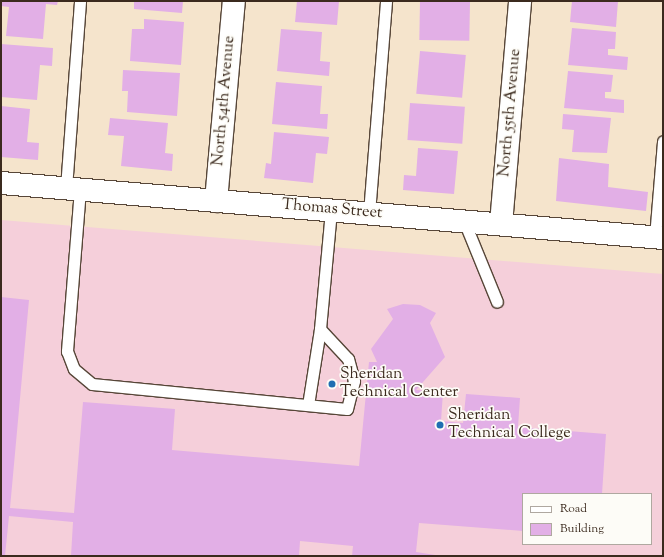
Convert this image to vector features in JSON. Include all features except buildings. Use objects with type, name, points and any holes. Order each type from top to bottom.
[{"type":"street","name":"North 54th Avenue","points":[[216,201],[234,1]]},
{"type":"street","name":"North 55th Avenue","points":[[501,224],[520,1]]},
{"type":"street","name":"Thomas Street","points":[[1,183],[659,237]]},
{"type":"lane","points":[[80,1],[67,351],[74,369],[92,384],[348,408],[354,381],[348,359],[320,329]]},
{"type":"lane","points":[[369,213],[386,1]]},
{"type":"lane","points":[[659,237],[663,141]]},
{"type":"lane","points":[[308,405],[320,329],[331,210]]},
{"type":"lane","points":[[464,221],[497,302]]},
{"type":"shaded area","name":"Sheridan Technical Center","points":[[1,220],[663,274],[663,556],[1,556]]},
{"type":"place","name":"Sheridan Technical Center","points":[[332,384]]},
{"type":"place","name":"Sheridan Technical College","points":[[440,425]]}]
